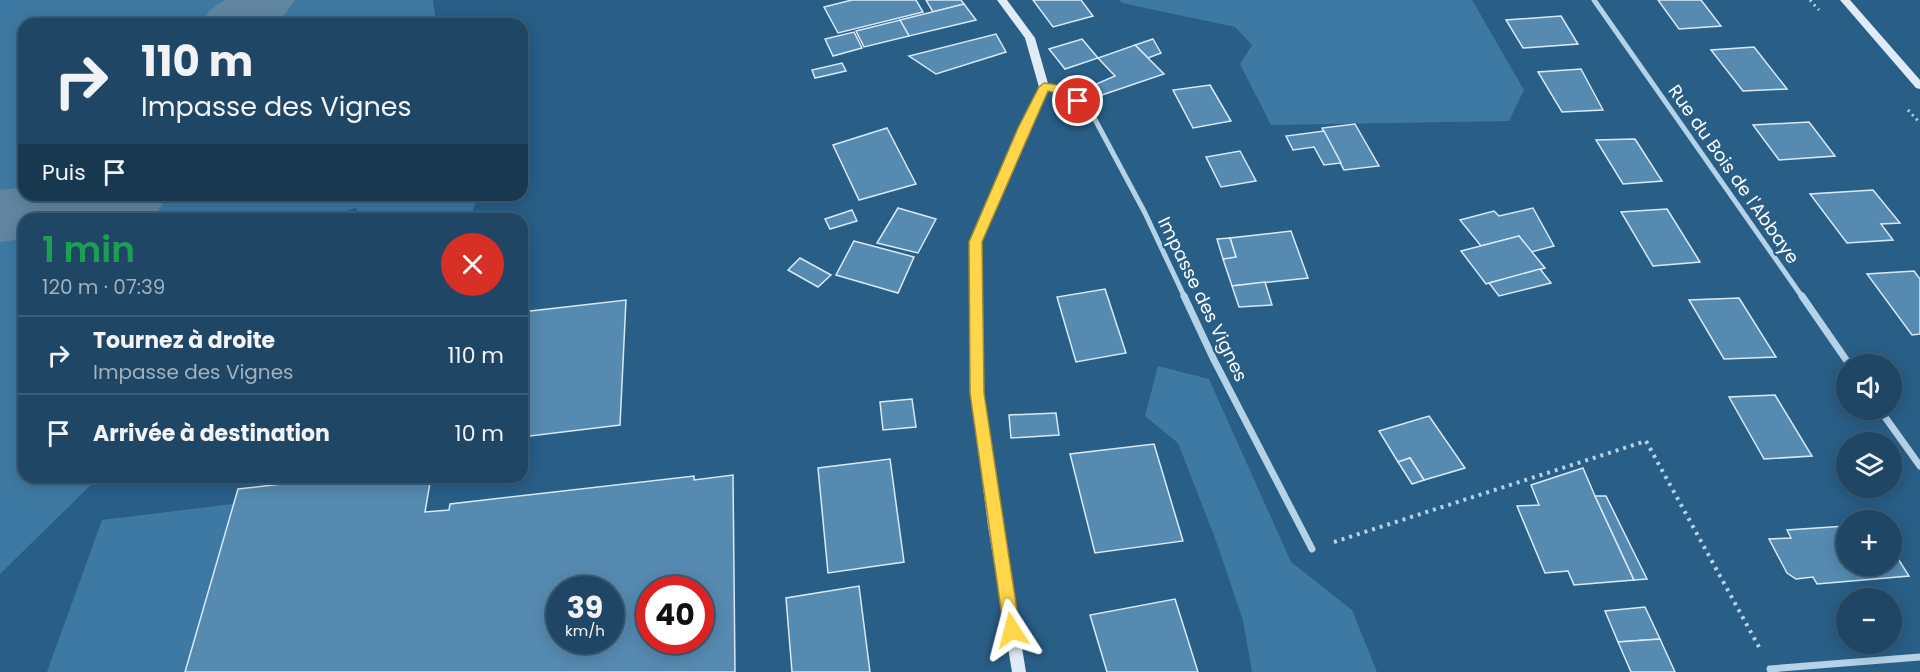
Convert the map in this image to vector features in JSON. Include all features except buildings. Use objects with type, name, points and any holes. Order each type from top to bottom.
[{"type":"street","points":[[1002,0],[1030,38],[1044,87],[975,242],[977,393],[995,526],[1019,672]]},
{"type":"street","name":"Rue du Bois de l'Abbaye","points":[[1594,0],[1842,354]]},
{"type":"street","points":[[1845,0],[1920,86]]},
{"type":"street","name":"Impasse des Vignes","points":[[1044,87],[1066,90],[1091,112],[1144,213],[1214,360],[1312,549]]},
{"type":"street","points":[[1887,420],[1920,466]]},
{"type":"street","points":[[1770,669],[1920,657]]},
{"type":"path","points":[[1312,549],[1646,441],[1770,669]]},
{"type":"shaded area","points":[[0,0],[433,0],[435,18],[18,18],[18,201],[476,201],[472,213],[360,213],[355,208],[342,213],[18,213],[18,483],[93,483],[0,574]]},
{"type":"shaded area","points":[[1119,0],[1472,0],[1524,90],[1509,121],[1271,125],[1240,64],[1252,45],[1235,27],[1122,3]]},
{"type":"shaded area","points":[[1158,366],[1209,379],[1291,562],[1352,610],[1377,672],[1252,672],[1243,620],[1215,538],[1178,443],[1145,416]]},
{"type":"shaded area","points":[[233,504],[185,672],[47,672],[102,520]]},
{"type":"waterway","points":[[240,18],[265,0]]},
{"type":"waterway","points":[[26,213],[119,201]]},
{"type":"waterway","points":[[0,216],[18,214]]},
{"type":"route","points":[[1012,630],[977,393],[975,242],[1044,87],[1066,90],[1078,101]]}]
